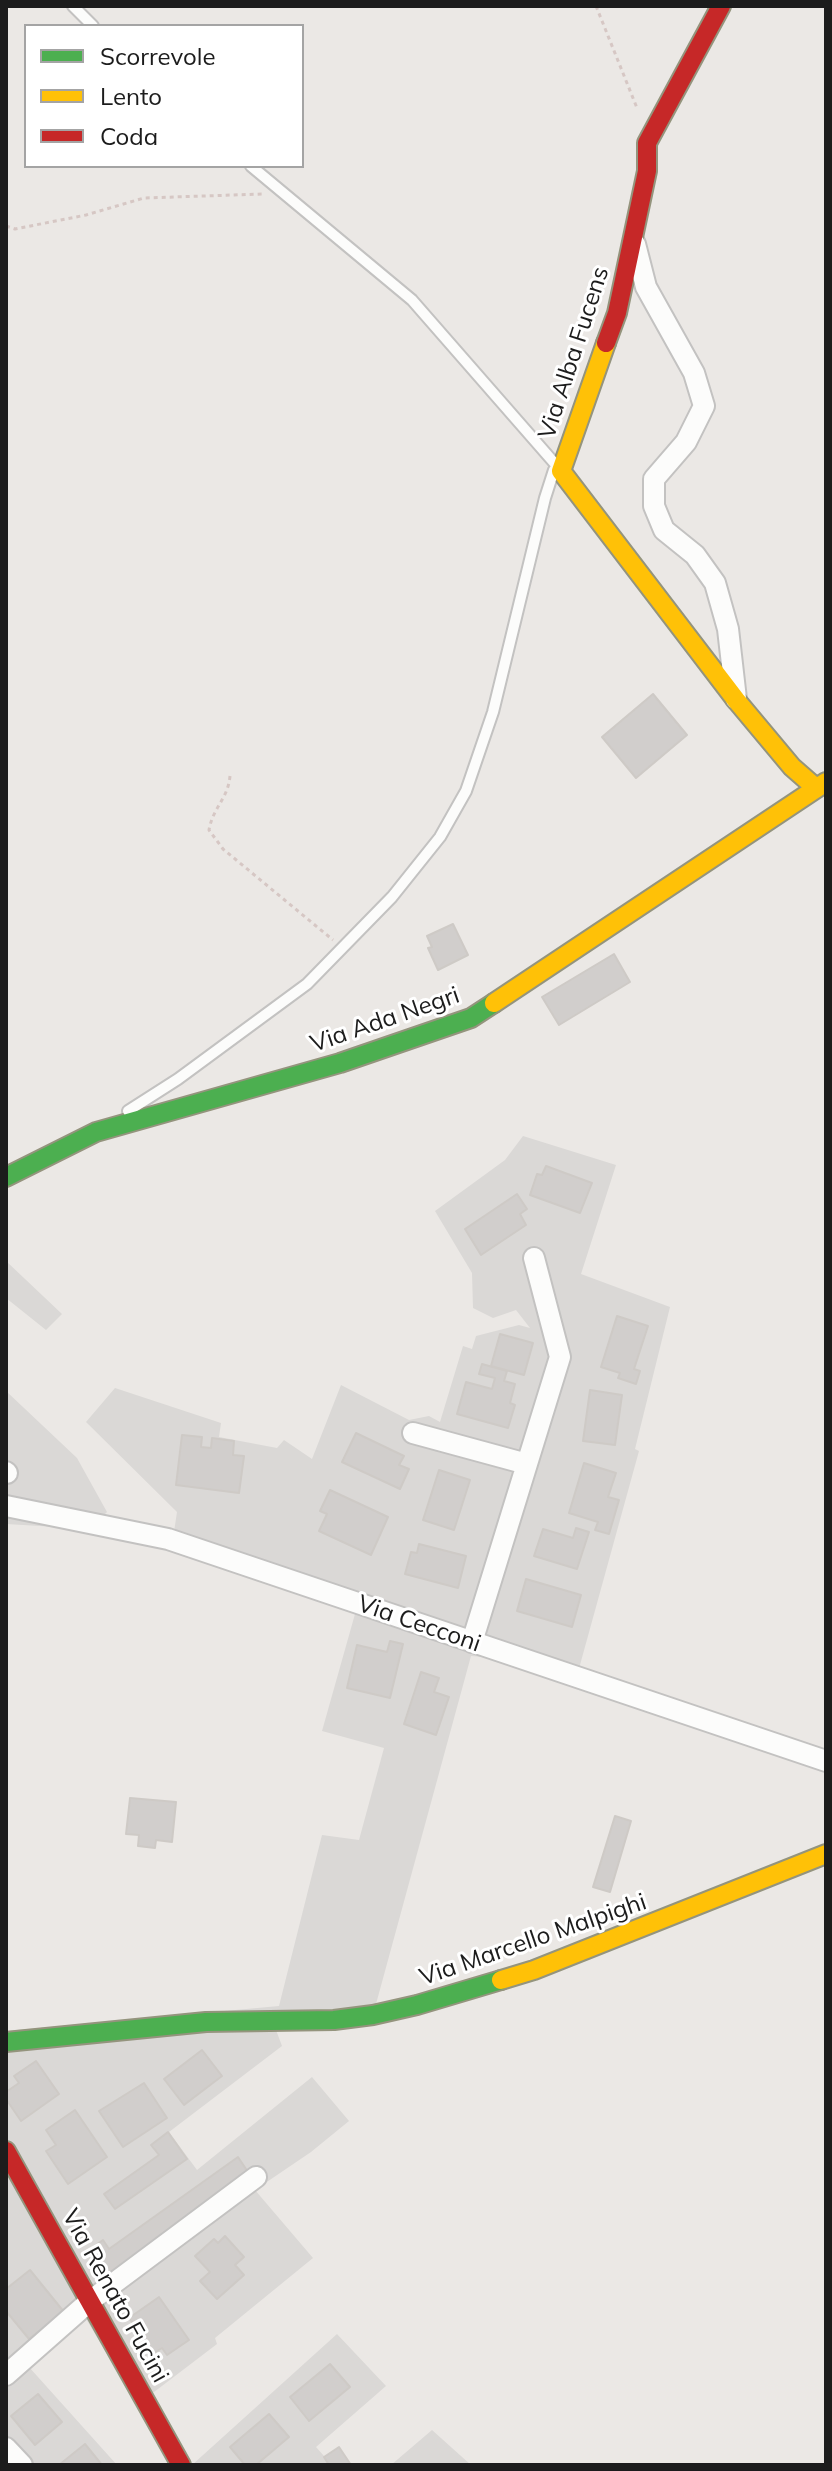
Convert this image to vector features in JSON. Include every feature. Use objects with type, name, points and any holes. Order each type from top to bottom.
[{"type":"street","name":"Via Alba Fucens","points":[[721,6],[647,143],[647,171],[617,313],[559,468],[736,700],[792,767],[821,785]]},
{"type":"street","points":[[633,236],[646,287],[694,373],[704,406],[686,442],[654,479],[654,506],[664,530],[695,555],[715,583],[728,629],[736,700]]},
{"type":"street","name":"Via Ada Negri","points":[[6,1177],[96,1132],[340,1063],[471,1018],[573,953],[821,785]]},
{"type":"street","points":[[472,1642],[560,1357],[534,1258]]},
{"type":"street","points":[[413,1433],[527,1464]]},
{"type":"street","name":"Via Cecconi","points":[[6,1506],[168,1539],[826,1761]]},
{"type":"street","name":"Via Marcello Malpighi","points":[[6,2042],[206,2022],[334,2020],[387,2012],[534,1970],[826,1854]]},
{"type":"street","name":"Via Renato Fucini","points":[[6,2151],[181,2465]]},
{"type":"street","points":[[6,2375],[90,2301],[256,2177]]},
{"type":"street","points":[[6,2448],[22,2465]]},
{"type":"lane","points":[[73,6],[91,24]]},
{"type":"lane","points":[[96,1132],[178,1079],[307,984],[392,897],[440,837],[466,791],[493,712],[537,526],[559,468],[412,300],[253,168]]},
{"type":"path","points":[[596,6],[639,113]]},
{"type":"path","points":[[6,226],[15,229],[86,215],[144,198],[283,193]]},
{"type":"path","points":[[230,776],[229,793],[212,813],[209,830],[223,849],[342,948]]},
{"type":"shaded area","points":[[523,1136],[616,1165],[581,1274],[670,1307],[635,1449],[639,1451],[575,1683],[508,1659],[471,1656],[370,2026],[276,2030],[282,2046],[169,2132],[197,2170],[312,2077],[349,2121],[311,2152],[255,2190],[313,2258],[215,2338],[217,2344],[137,2405],[85,2317],[29,2367],[117,2465],[15,2465],[6,2456],[6,2031],[279,2006],[322,1835],[359,1840],[384,1748],[322,1731],[355,1614],[172,1545],[177,1512],[86,1422],[115,1388],[221,1423],[219,1437],[277,1448],[284,1440],[312,1459],[341,1385],[409,1420],[429,1416],[440,1422],[463,1346],[472,1349],[476,1336],[519,1325],[530,1328],[516,1310],[493,1318],[473,1308],[472,1273],[435,1211],[505,1160]]},
{"type":"shaded area","points":[[6,1261],[62,1314],[46,1330],[6,1298]]},
{"type":"shaded area","points":[[6,1391],[77,1458],[107,1512],[91,1529],[6,1524]]},
{"type":"shaded area","points":[[337,2334],[386,2386],[316,2447],[332,2465],[192,2465]]},
{"type":"shaded area","points":[[432,2430],[471,2465],[391,2465]]},
{"type":"building","points":[[653,694],[687,735],[636,778],[602,737]]},
{"type":"building","points":[[453,924],[468,955],[438,970],[428,948],[432,947],[427,936]]},
{"type":"building","points":[[614,954],[630,982],[559,1025],[542,997]]},
{"type":"building","points":[[546,1166],[592,1183],[580,1213],[530,1195],[537,1174],[542,1175]]},
{"type":"building","points":[[517,1194],[527,1209],[520,1214],[526,1225],[481,1255],[465,1229]]},
{"type":"building","points":[[617,1316],[648,1326],[634,1369],[640,1371],[636,1384],[618,1378],[620,1373],[601,1367]]},
{"type":"building","points":[[500,1334],[533,1343],[524,1375],[491,1366]]},
{"type":"building","points":[[482,1364],[507,1371],[504,1381],[515,1384],[510,1403],[515,1405],[508,1428],[457,1414],[466,1382],[492,1389],[495,1378],[479,1374]]},
{"type":"building","points":[[590,1390],[622,1395],[615,1445],[583,1441]]},
{"type":"building","points":[[356,1433],[404,1456],[399,1465],[409,1469],[400,1489],[342,1462]]},
{"type":"building","points":[[182,1435],[202,1437],[201,1447],[211,1448],[212,1438],[234,1441],[233,1455],[244,1456],[239,1493],[176,1485]]},
{"type":"building","points":[[584,1463],[616,1473],[608,1497],[619,1500],[609,1534],[595,1530],[598,1522],[569,1513]]},
{"type":"building","points":[[439,1470],[470,1480],[454,1530],[423,1520]]},
{"type":"building","points":[[330,1490],[388,1517],[371,1555],[319,1531],[327,1514],[320,1511]]},
{"type":"building","points":[[576,1528],[589,1532],[577,1569],[534,1556],[543,1529],[573,1538]]},
{"type":"building","points":[[419,1544],[466,1556],[458,1588],[405,1574],[411,1552],[417,1553]]},
{"type":"building","points":[[526,1579],[581,1595],[572,1627],[517,1611]]},
{"type":"building","points":[[390,1641],[403,1644],[390,1698],[347,1688],[357,1645],[387,1652]]},
{"type":"building","points":[[421,1672],[439,1678],[434,1692],[449,1697],[436,1735],[404,1724]]},
{"type":"building","points":[[130,1798],[176,1802],[172,1842],[156,1840],[155,1848],[138,1846],[139,1835],[126,1834]]},
{"type":"building","points":[[615,1816],[631,1821],[610,1892],[593,1887]]},
{"type":"building","points":[[202,2050],[222,2076],[184,2105],[164,2079]]},
{"type":"building","points":[[36,2061],[59,2094],[21,2121],[6,2099],[6,2092],[19,2083],[14,2076]]},
{"type":"building","points":[[144,2083],[167,2118],[123,2147],[99,2111]]},
{"type":"building","points":[[75,2110],[107,2157],[68,2184],[46,2151],[56,2145],[46,2130]]},
{"type":"building","points":[[168,2132],[187,2159],[115,2209],[104,2194],[159,2155],[151,2145]]},
{"type":"building","points":[[238,2157],[250,2175],[106,2277],[87,2251],[103,2240],[109,2249]]},
{"type":"building","points":[[225,2236],[244,2257],[235,2265],[244,2275],[217,2299],[200,2281],[210,2272],[195,2256],[214,2239],[218,2243]]},
{"type":"building","points":[[30,2270],[64,2312],[29,2339],[6,2311],[6,2289]]},
{"type":"building","points":[[159,2297],[189,2340],[167,2355],[162,2348],[154,2353],[129,2318]]},
{"type":"building","points":[[330,2364],[350,2387],[309,2421],[290,2397]]},
{"type":"building","points":[[38,2394],[62,2422],[35,2445],[11,2416]]},
{"type":"building","points":[[269,2414],[289,2437],[256,2465],[245,2465],[230,2447]]},
{"type":"building","points":[[85,2444],[102,2465],[59,2465]]},
{"type":"building","points":[[339,2447],[351,2465],[329,2465],[324,2457]]},
{"type":"traffic: fast","points":[[6,1177],[96,1132],[340,1063],[471,1018],[494,1003]]},
{"type":"traffic: fast","points":[[6,2042],[206,2022],[334,2020],[417,2005],[501,1980]]},
{"type":"traffic: slow","points":[[606,343],[561,471],[736,700],[792,767],[816,788]]},
{"type":"traffic: slow","points":[[494,1003],[826,782]]},
{"type":"traffic: slow","points":[[501,1980],[534,1970],[826,1854]]},
{"type":"traffic: jam","points":[[606,343],[617,313],[647,171],[647,143],[721,6]]},
{"type":"traffic: jam","points":[[6,2151],[181,2465]]}]
